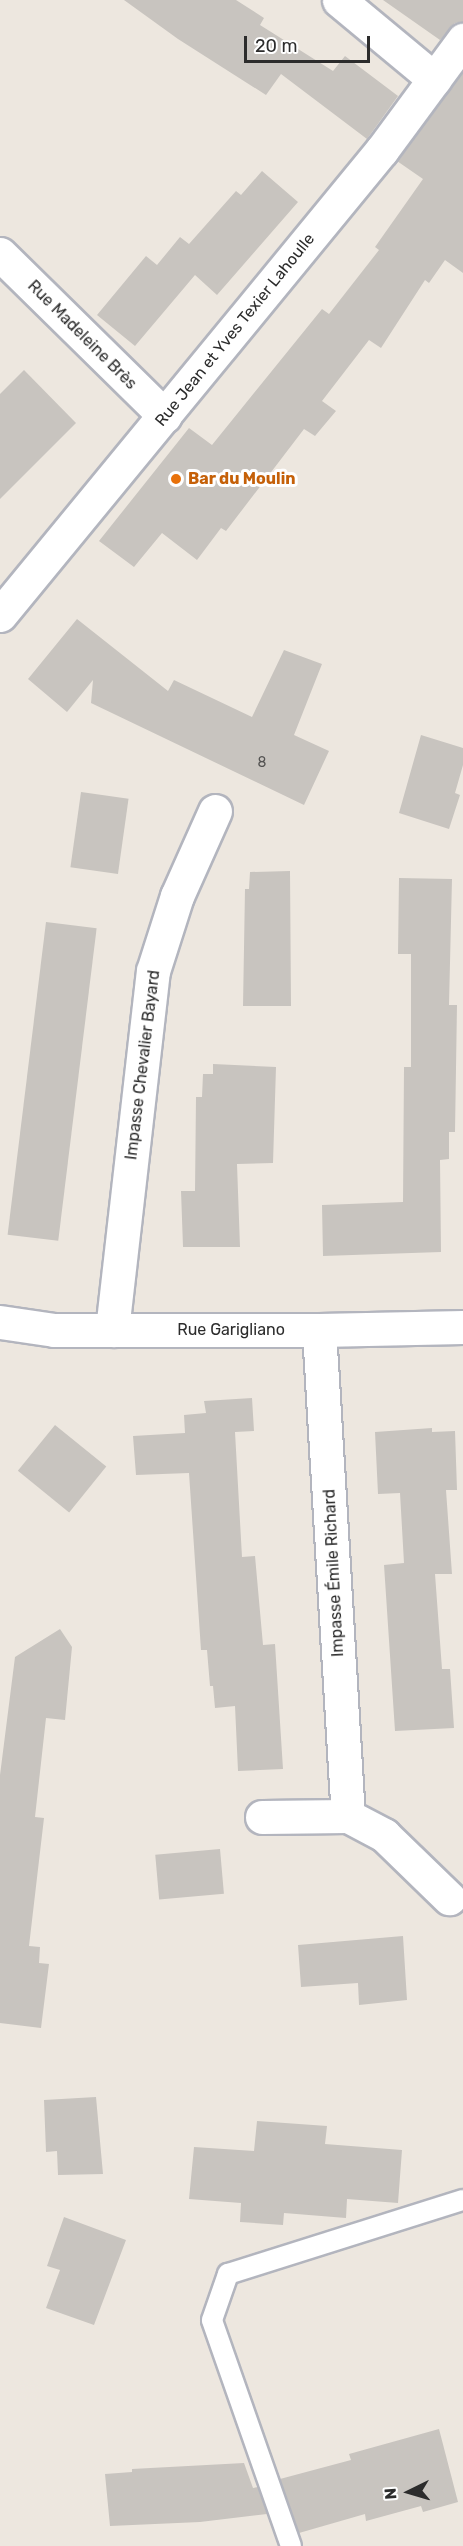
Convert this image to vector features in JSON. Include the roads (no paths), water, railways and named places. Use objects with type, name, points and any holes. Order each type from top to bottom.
[{"type":"street","points":[[339,0],[434,79]]},
{"type":"street","name":"Rue Jean et Yves Texier Lahoulle","points":[[0,615],[382,150],[463,40]]},
{"type":"street","name":"Rue Madeleine Brès","points":[[0,254],[165,416]]},
{"type":"street","name":"Impasse Chevalier Bayard","points":[[112,1330],[153,971],[177,896],[215,811]]},
{"type":"street","name":"Rue Garigliano","points":[[0,1322],[54,1330],[319,1330],[463,1327]]},
{"type":"street","name":"Impasse Émile Richard","points":[[319,1330],[348,1816]]},
{"type":"street","points":[[262,1817],[348,1816],[384,1835],[449,1898]]},
{"type":"lane","points":[[291,2546],[212,2320],[228,2274],[463,2200]]},
{"type":"place","name":"Bar du Moulin","points":[[176,479]]}]
